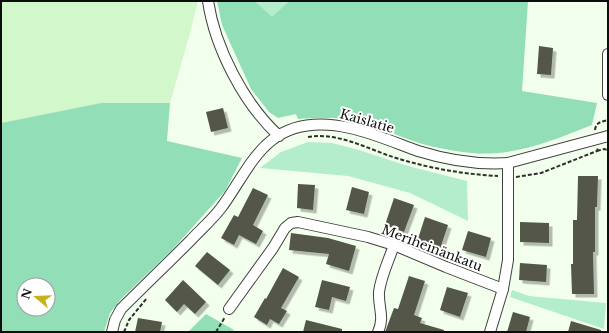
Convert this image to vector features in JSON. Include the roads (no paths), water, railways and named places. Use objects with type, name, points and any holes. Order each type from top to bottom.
[{"type":"street","points":[[208,1],[209,12],[220,46],[235,77],[251,104],[266,124],[279,136]]},
{"type":"street","points":[[608,54],[608,95]]},
{"type":"street","name":"Kaislatie","points":[[112,332],[115,320],[121,309],[220,208],[252,161],[271,140],[296,128],[311,124],[324,124],[357,130],[437,156],[492,164],[508,163],[608,136]]},
{"type":"street","points":[[490,332],[503,289],[508,260],[508,163]]},
{"type":"street","name":"Meriheinänkatu","points":[[229,309],[273,248],[285,228],[292,223],[298,222],[368,237],[394,245],[503,289]]},
{"type":"street","points":[[378,332],[382,318],[379,295],[380,285],[394,245]]}]
